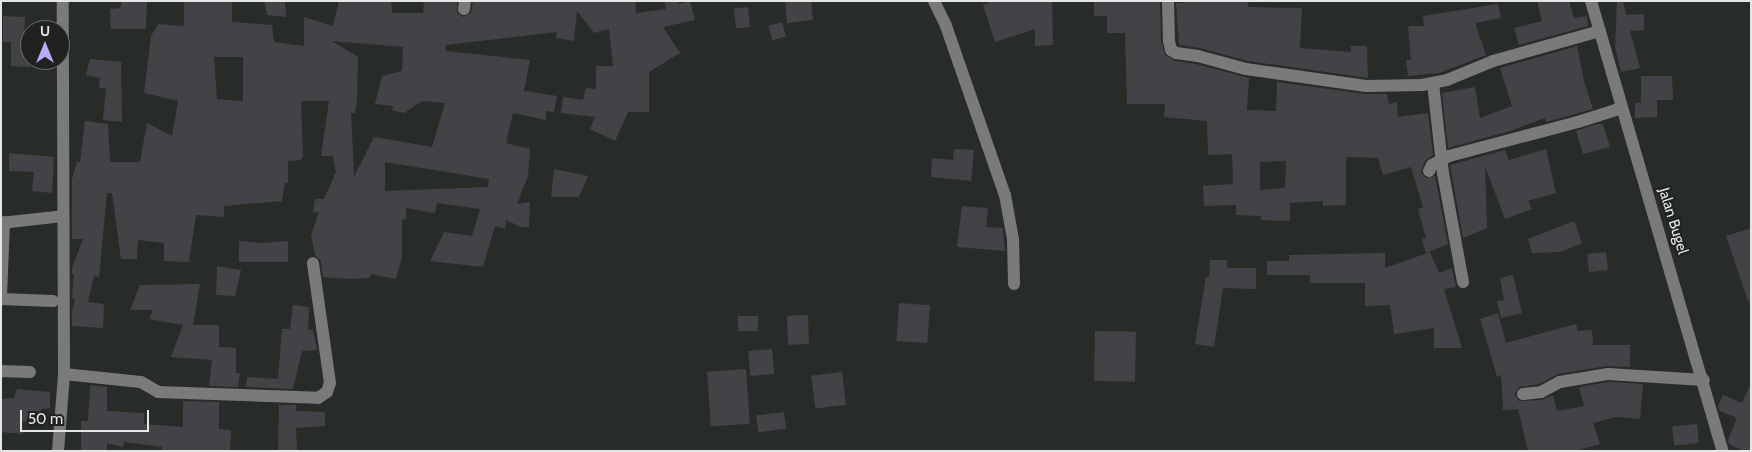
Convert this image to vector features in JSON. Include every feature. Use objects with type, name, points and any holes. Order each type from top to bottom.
[{"type":"street","points":[[58,451],[64,374],[64,1]]},
{"type":"street","points":[[934,1],[946,26],[1005,195],[1013,239],[1014,284]]},
{"type":"street","points":[[1168,1],[1169,41],[1171,50],[1176,53],[1198,56],[1246,69],[1366,86],[1433,83],[1447,80],[1493,61],[1600,31]]},
{"type":"street","name":"Jalan Bugel","points":[[1591,1],[1704,380],[1723,451]]},
{"type":"street","points":[[1433,83],[1451,226],[1462,282]]},
{"type":"street","points":[[1429,171],[1432,165],[1443,158],[1578,122],[1622,108]]},
{"type":"street","points":[[53,301],[1,298],[3,223],[63,216]]},
{"type":"street","points":[[64,374],[141,382],[158,392],[318,398],[327,392],[330,383],[313,263]]},
{"type":"street","points":[[1,371],[30,372]]},
{"type":"street","points":[[1523,394],[1541,392],[1560,382],[1608,374],[1704,380]]},
{"type":"building","points":[[122,1],[147,1],[146,29],[111,29],[110,9],[120,8]]},
{"type":"building","points":[[184,1],[232,1],[232,22],[272,25],[274,42],[304,46],[304,17],[333,26],[339,1],[391,1],[392,13],[423,13],[424,1],[457,1],[457,13],[463,17],[471,13],[473,1],[635,1],[636,13],[666,9],[664,1],[678,1],[679,4],[690,1],[695,20],[663,27],[680,53],[649,72],[649,112],[628,112],[615,141],[590,129],[595,117],[561,113],[563,97],[583,100],[586,88],[596,89],[596,66],[613,66],[609,29],[594,33],[577,11],[574,41],[556,38],[557,32],[446,45],[446,51],[530,60],[524,91],[557,96],[554,112],[546,111],[546,120],[513,113],[506,143],[530,149],[528,176],[517,204],[530,202],[529,227],[521,227],[506,220],[505,229],[495,226],[483,267],[430,261],[444,232],[472,236],[480,209],[437,203],[435,213],[406,208],[406,219],[402,220],[402,257],[396,279],[371,274],[370,278],[323,277],[321,261],[315,255],[311,235],[319,212],[313,213],[315,199],[324,199],[336,172],[333,156],[321,156],[329,101],[301,101],[303,157],[301,160],[288,161],[288,183],[285,183],[282,201],[224,206],[224,217],[196,215],[189,262],[164,261],[164,243],[138,240],[137,259],[121,259],[112,193],[107,193],[99,277],[94,276],[88,302],[104,304],[103,328],[72,326],[72,312],[75,299],[72,298],[74,274],[72,274],[72,268],[83,239],[72,239],[72,179],[77,162],[80,162],[85,121],[108,124],[110,162],[140,162],[147,123],[172,136],[178,101],[144,93],[151,36],[158,24],[184,26]],"holes":[[[332,41],[403,47],[402,71],[382,76],[375,104],[393,106],[392,110],[404,113],[422,101],[445,103],[432,147],[374,137],[354,177],[351,113],[355,113],[357,101],[358,57]],[[214,57],[243,57],[243,101],[217,99]],[[385,162],[489,179],[488,187],[385,191]]]},
{"type":"building","points":[[264,1],[285,1],[286,17],[267,15]]},
{"type":"building","points":[[785,1],[811,1],[813,20],[787,23]]},
{"type":"building","points":[[993,1],[1052,1],[1053,45],[1035,46],[1035,29],[995,42],[983,5]]},
{"type":"building","points":[[1094,1],[1160,2],[1161,41],[1165,55],[1175,61],[1196,64],[1249,78],[1247,110],[1276,111],[1277,82],[1365,94],[1387,94],[1389,104],[1397,102],[1398,117],[1428,113],[1433,155],[1425,161],[1421,172],[1426,178],[1435,176],[1448,244],[1426,253],[1422,239],[1426,238],[1418,209],[1423,207],[1411,167],[1383,175],[1378,158],[1346,157],[1346,205],[1323,206],[1323,201],[1290,203],[1290,221],[1261,220],[1261,216],[1236,215],[1236,205],[1204,206],[1203,186],[1233,184],[1232,154],[1208,155],[1207,121],[1164,117],[1165,104],[1127,104],[1125,33],[1107,33],[1107,16],[1094,16]],"holes":[[[1286,161],[1285,188],[1260,190],[1260,162]]]},
{"type":"building","points":[[1185,1],[1248,1],[1248,7],[1302,8],[1300,48],[1351,52],[1351,46],[1367,46],[1368,78],[1248,61],[1200,48],[1179,45],[1176,3],[1185,3]]},
{"type":"building","points":[[1537,1],[1569,1],[1574,18],[1587,16],[1588,26],[1519,45],[1514,28],[1542,21]]},
{"type":"building","points":[[1617,1],[1623,1],[1626,15],[1644,14],[1644,30],[1630,31],[1640,68],[1621,72],[1615,47]]},
{"type":"building","points":[[1498,4],[1501,18],[1475,23],[1486,55],[1439,73],[1408,76],[1406,60],[1411,60],[1408,26],[1424,26],[1423,16]]},
{"type":"building","points":[[748,7],[750,27],[736,28],[734,8]]},
{"type":"building","points":[[3,16],[25,17],[25,20],[20,20],[20,66],[11,66],[11,42],[3,42]]},
{"type":"building","points":[[782,22],[786,36],[773,40],[769,26]]},
{"type":"building","points":[[1577,46],[1584,81],[1593,109],[1546,122],[1545,118],[1510,131],[1448,148],[1442,93],[1475,87],[1480,118],[1512,106],[1500,68]]},
{"type":"building","points":[[90,59],[121,62],[122,122],[103,120],[106,88],[99,88],[100,78],[86,75]]},
{"type":"building","points":[[1641,76],[1672,76],[1673,100],[1657,100],[1657,117],[1635,118],[1635,103],[1641,103]]},
{"type":"building","points":[[1597,124],[1603,124],[1610,147],[1583,154],[1576,131]]},
{"type":"building","points":[[954,149],[974,150],[971,181],[931,177],[932,158],[953,160]]},
{"type":"building","points":[[1546,149],[1556,193],[1528,201],[1532,209],[1505,219],[1485,166],[1487,228],[1463,238],[1450,165],[1505,150],[1509,160]]},
{"type":"building","points":[[9,153],[54,157],[52,193],[32,191],[34,172],[9,171]]},
{"type":"building","points":[[554,169],[588,176],[579,197],[551,197]]},
{"type":"building","points":[[962,206],[988,208],[986,227],[1003,228],[1005,251],[957,247]]},
{"type":"building","points":[[1574,221],[1582,243],[1560,252],[1532,253],[1528,239]]},
{"type":"building","points":[[1751,228],[1751,301],[1748,301],[1726,236]]},
{"type":"building","points":[[239,241],[260,243],[288,241],[288,262],[239,262]]},
{"type":"building","points":[[1430,252],[1439,273],[1452,268],[1456,287],[1444,289],[1462,348],[1434,348],[1434,328],[1394,334],[1390,305],[1365,306],[1365,283],[1310,283],[1310,275],[1267,275],[1267,261],[1289,261],[1289,255],[1385,253],[1385,268]]},
{"type":"building","points":[[1606,252],[1608,270],[1589,272],[1587,254]]},
{"type":"building","points":[[1210,260],[1227,260],[1227,268],[1256,268],[1256,289],[1223,288],[1214,347],[1195,344],[1206,277],[1209,277]]},
{"type":"building","points":[[217,266],[241,270],[235,296],[216,295]]},
{"type":"building","points":[[1513,275],[1522,313],[1501,318],[1497,301],[1504,300],[1500,278]]},
{"type":"building","points":[[200,284],[193,325],[219,325],[219,347],[236,348],[236,373],[240,373],[238,387],[209,386],[212,360],[171,357],[183,325],[149,319],[153,310],[130,310],[140,285]]},
{"type":"building","points":[[899,303],[930,305],[927,343],[896,341]]},
{"type":"building","points":[[293,305],[309,307],[308,330],[313,330],[317,350],[302,351],[293,389],[246,387],[247,377],[278,379],[282,329],[290,329]]},
{"type":"building","points":[[1498,313],[1506,343],[1576,324],[1578,331],[1592,330],[1593,345],[1630,345],[1630,367],[1607,366],[1558,374],[1539,384],[1519,387],[1515,394],[1519,401],[1542,400],[1553,395],[1557,411],[1584,406],[1579,387],[1608,382],[1643,384],[1640,419],[1616,417],[1593,423],[1600,444],[1575,451],[1528,451],[1518,409],[1503,410],[1501,375],[1497,377],[1480,319]]},
{"type":"building","points":[[808,315],[809,344],[788,345],[787,316]]},
{"type":"building","points":[[738,316],[758,316],[758,331],[738,331]]},
{"type":"building","points":[[1095,331],[1136,332],[1135,382],[1094,381]]},
{"type":"building","points":[[772,349],[774,374],[750,376],[748,351]]},
{"type":"building","points":[[746,369],[750,424],[711,427],[707,372]]},
{"type":"building","points":[[842,372],[846,405],[815,409],[811,376]]},
{"type":"building","points":[[90,385],[107,387],[107,411],[144,413],[144,424],[183,427],[183,401],[219,402],[219,429],[231,430],[230,451],[162,450],[162,447],[124,442],[123,447],[107,443],[107,451],[81,451],[81,421],[88,421]]},
{"type":"building","points":[[1750,385],[1751,451],[1744,451],[1729,444],[1728,440],[1737,418],[1720,411],[1718,406],[1723,395],[1742,403]]},
{"type":"building","points":[[17,389],[50,392],[50,408],[41,409],[41,424],[22,421],[23,434],[1,432],[1,399],[14,398]]},
{"type":"building","points":[[279,405],[296,405],[296,411],[325,412],[325,426],[296,428],[297,451],[278,451]]},
{"type":"building","points":[[784,412],[786,429],[758,432],[756,415]]},
{"type":"building","points":[[1697,424],[1699,443],[1674,446],[1672,427]]}]
